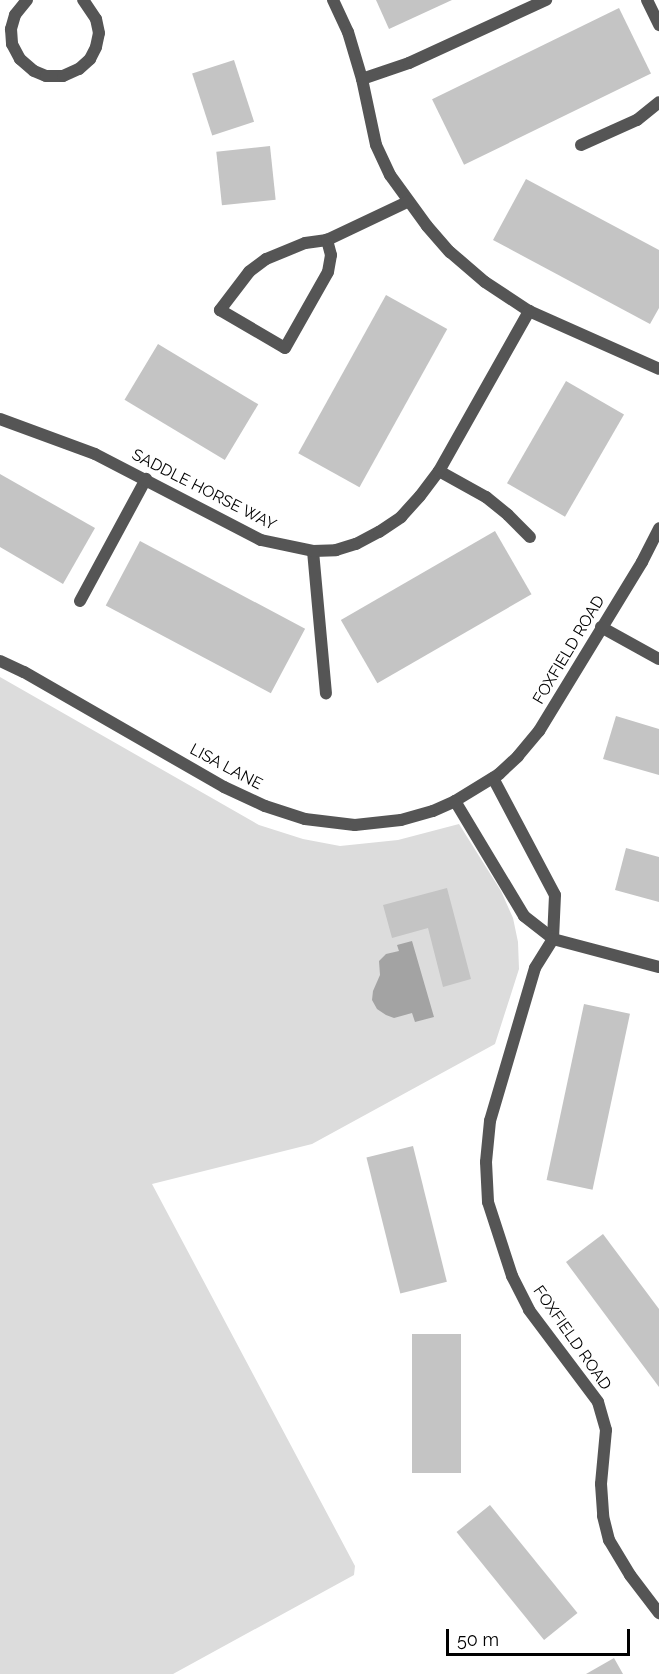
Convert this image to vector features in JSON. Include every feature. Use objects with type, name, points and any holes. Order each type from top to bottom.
[{"type":"street","points":[[27,0],[15,15],[11,29],[12,44],[20,59],[34,71],[46,76],[63,76],[79,69],[96,47],[99,33],[96,19],[83,0]]},
{"type":"street","points":[[333,0],[348,32],[362,79],[376,145],[390,175],[407,202],[450,252],[485,282],[529,311],[659,369]]},
{"type":"street","points":[[362,79],[409,63],[521,5],[546,0]]},
{"type":"street","points":[[647,0],[659,25]]},
{"type":"street","points":[[580,145],[637,120],[659,102]]},
{"type":"street","points":[[327,240],[331,255],[328,272],[285,348],[220,310],[244,279],[266,259],[305,243],[327,240],[407,202]]},
{"type":"street","name":"SADDLE HORSE WAY","points":[[0,419],[74,445],[146,479],[261,540],[313,551],[336,550],[356,544],[400,518],[439,471],[529,311]]},
{"type":"street","points":[[439,471],[486,497],[530,537]]},
{"type":"street","points":[[80,601],[146,479]]},
{"type":"street","name":"FOXFIELD ROAD","points":[[455,801],[493,778],[518,756],[539,731],[642,562],[659,528]]},
{"type":"street","points":[[313,551],[326,693]]},
{"type":"street","points":[[601,627],[659,659]]},
{"type":"street","name":"LISA LANE","points":[[0,661],[24,672],[224,787],[265,806],[305,819],[355,825],[401,820],[433,811],[455,801]]},
{"type":"street","points":[[493,778],[555,895],[554,939]]},
{"type":"street","points":[[455,801],[524,916],[554,939],[659,967]]},
{"type":"street","name":"FOXFIELD ROAD","points":[[554,939],[535,968],[490,1121],[486,1162],[488,1202],[512,1276],[529,1310],[598,1402],[606,1430],[601,1484],[603,1516],[609,1540],[630,1575],[659,1613]]},
{"type":"shaded area","points":[[0,677],[259,825],[303,839],[340,846],[398,840],[459,824],[501,891],[513,918],[518,942],[519,969],[495,1044],[312,1144],[152,1184],[355,1566],[354,1575],[173,1674],[0,1674]]},
{"type":"shaded area","points":[[412,941],[434,1017],[415,1022],[412,1013],[394,1018],[386,1015],[377,1009],[372,1000],[380,975],[379,961],[386,954],[399,951],[397,945]]},
{"type":"building","points":[[376,0],[452,0],[389,29]]},
{"type":"building","points":[[619,8],[651,74],[464,165],[432,99]]},
{"type":"building","points":[[234,60],[254,122],[212,135],[192,74]]},
{"type":"building","points":[[270,146],[276,200],[222,205],[216,152]]},
{"type":"building","points":[[526,179],[659,250],[659,308],[650,324],[493,240]]},
{"type":"building","points":[[386,295],[447,329],[359,487],[298,453]]},
{"type":"building","points":[[158,344],[258,404],[225,460],[125,400]]},
{"type":"building","points":[[566,381],[624,414],[565,517],[507,483]]},
{"type":"building","points":[[0,474],[95,528],[63,584],[0,547]]},
{"type":"building","points":[[495,531],[532,594],[377,683],[341,620]]},
{"type":"building","points":[[140,541],[305,629],[271,693],[106,605]]},
{"type":"building","points":[[616,716],[659,729],[659,775],[603,759]]},
{"type":"building","points":[[626,848],[659,857],[659,902],[615,890]]},
{"type":"building","points":[[447,888],[471,979],[443,987],[428,928],[392,938],[383,905]]},
{"type":"building","points":[[584,1004],[630,1014],[593,1190],[547,1180]]},
{"type":"building","points":[[413,1146],[447,1282],[400,1293],[366,1158]]},
{"type":"building","points":[[603,1234],[659,1309],[659,1387],[566,1262]]},
{"type":"building","points":[[412,1334],[461,1334],[461,1473],[412,1473]]},
{"type":"building","points":[[490,1505],[577,1613],[544,1640],[457,1532]]},
{"type":"building","points":[[614,1658],[623,1674],[586,1674]]}]
